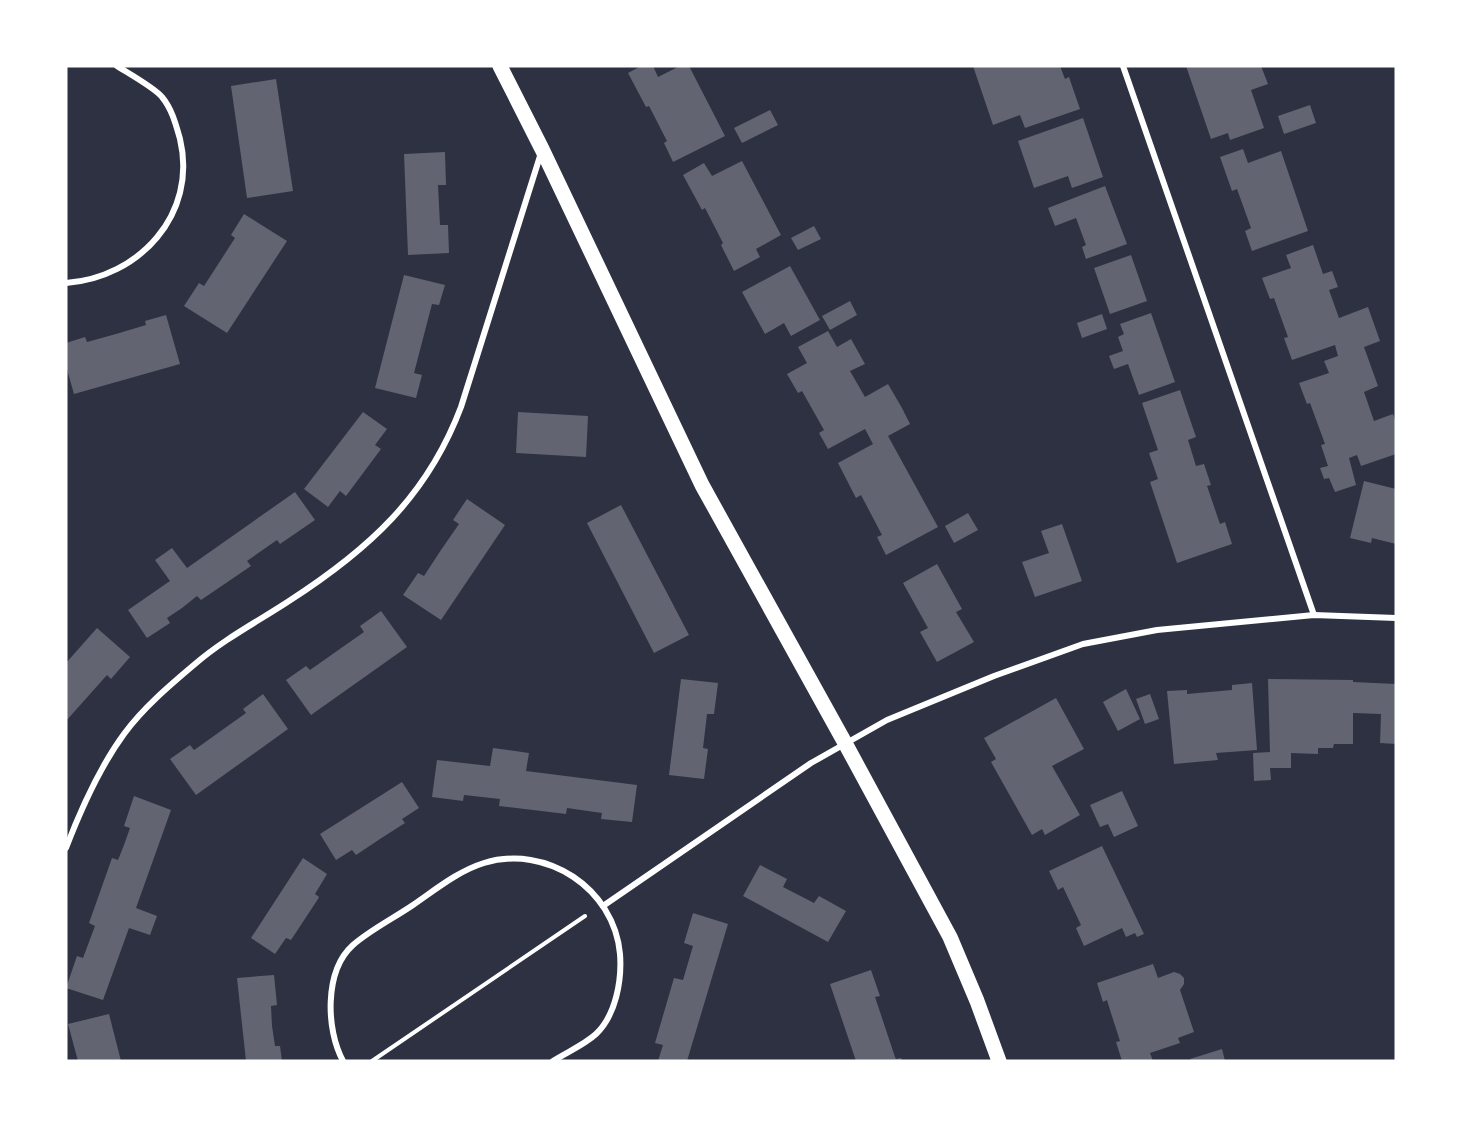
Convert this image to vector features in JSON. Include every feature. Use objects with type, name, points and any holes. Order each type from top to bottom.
[{"type":"main road","points":[[500,66],[702,485],[950,937],[999,1061]]},
{"type":"street","points":[[66,282],[100,277],[128,264],[149,247],[165,228],[176,207],[183,174],[183,151],[176,123],[162,96],[117,66]]},
{"type":"street","points":[[1123,66],[1314,615]]},
{"type":"street","points":[[66,848],[102,771],[124,734],[153,701],[196,662],[236,632],[291,600],[353,555],[391,521],[424,480],[444,447],[461,407],[542,149]]},
{"type":"street","points":[[603,906],[811,763],[845,743],[897,716],[994,676],[1083,644],[1157,630],[1314,615],[1396,618]]},
{"type":"street","points":[[343,1061],[334,1041],[330,1012],[337,972],[351,946],[467,869],[503,859],[533,860],[555,866],[574,877],[603,906],[611,921],[619,948],[620,976],[611,1011],[596,1034],[553,1061]]},
{"type":"path","points":[[372,1061],[603,906]]},
{"type":"building","points":[[641,66],[653,66],[658,77],[680,66],[689,66],[725,136],[673,162],[664,143],[667,141],[628,73]]},
{"type":"building","points":[[973,66],[1060,66],[1065,79],[1069,77],[1080,109],[1025,128],[1020,115],[993,125]]},
{"type":"building","points":[[1186,66],[1261,66],[1268,84],[1251,90],[1264,128],[1230,140],[1228,133],[1211,139]]},
{"type":"building","points":[[276,79],[293,191],[247,198],[231,86]]},
{"type":"building","points":[[1310,105],[1316,123],[1284,134],[1278,116]]},
{"type":"building","points":[[770,110],[778,125],[742,143],[734,128]]},
{"type":"building","points":[[1083,118],[1103,177],[1072,188],[1068,176],[1034,188],[1018,141]]},
{"type":"building","points":[[1243,149],[1248,163],[1281,151],[1308,231],[1252,251],[1245,231],[1251,228],[1237,189],[1232,191],[1220,157]]},
{"type":"building","points":[[445,152],[446,185],[438,185],[440,225],[448,225],[449,253],[408,255],[404,154]]},
{"type":"building","points":[[742,161],[781,235],[756,249],[760,257],[734,271],[705,208],[702,210],[683,175],[704,163],[712,176]]},
{"type":"building","points":[[1105,186],[1127,244],[1086,259],[1082,247],[1086,245],[1076,218],[1055,226],[1048,208]]},
{"type":"building","points":[[244,214],[287,241],[227,333],[184,306],[199,283],[204,286],[235,238],[231,235]]},
{"type":"building","points":[[814,226],[821,239],[798,250],[791,238]]},
{"type":"building","points":[[1313,245],[1323,274],[1332,271],[1338,287],[1329,290],[1339,318],[1368,307],[1380,341],[1364,347],[1378,386],[1364,392],[1374,421],[1393,414],[1396,423],[1396,454],[1361,466],[1357,455],[1349,458],[1356,485],[1335,492],[1329,478],[1324,479],[1320,468],[1328,466],[1321,445],[1325,444],[1310,403],[1307,404],[1299,383],[1329,373],[1324,361],[1338,356],[1335,345],[1292,360],[1284,338],[1288,337],[1274,298],[1270,299],[1262,278],[1291,268],[1286,255]]},
{"type":"building","points":[[1131,255],[1147,301],[1110,314],[1094,268]]},
{"type":"building","points":[[790,266],[820,320],[791,336],[784,323],[765,334],[742,292]]},
{"type":"building","points":[[404,275],[445,285],[439,305],[432,304],[414,373],[422,375],[416,398],[375,388]]},
{"type":"building","points":[[850,301],[857,315],[830,330],[822,316]]},
{"type":"building","points":[[1151,313],[1175,382],[1139,395],[1128,364],[1114,369],[1109,356],[1123,351],[1118,337],[1124,334],[1120,324]]},
{"type":"building","points":[[1102,314],[1107,329],[1082,338],[1077,323]]},
{"type":"building","points":[[166,315],[180,364],[74,394],[66,366],[66,343],[85,337],[87,342],[116,334],[146,325],[145,321]]},
{"type":"building","points":[[828,331],[837,347],[851,339],[865,364],[850,371],[865,397],[888,384],[902,408],[910,424],[888,436],[938,527],[886,555],[877,537],[882,535],[861,495],[856,498],[838,463],[873,444],[865,429],[828,449],[819,433],[824,430],[802,391],[798,393],[787,374],[807,363],[798,347]]},
{"type":"building","points":[[1180,390],[1196,437],[1188,440],[1196,466],[1204,464],[1211,485],[1207,486],[1220,524],[1225,522],[1232,544],[1177,563],[1150,482],[1158,479],[1149,453],[1158,450],[1142,403]]},
{"type":"building","points":[[363,412],[387,429],[375,445],[381,449],[346,496],[340,491],[328,507],[304,489]]},
{"type":"building","points":[[518,412],[588,416],[586,457],[516,453]]},
{"type":"building","points":[[1364,481],[1396,489],[1396,544],[1372,538],[1371,543],[1350,538]]},
{"type":"building","points":[[295,492],[315,520],[280,544],[277,540],[247,561],[251,566],[201,600],[197,596],[167,618],[170,623],[147,638],[128,610],[170,581],[155,560],[172,548],[187,568]]},
{"type":"building","points":[[467,499],[505,525],[441,620],[403,595],[418,573],[424,576],[459,524],[453,520]]},
{"type":"building","points":[[621,505],[689,635],[654,653],[587,523]]},
{"type":"building","points":[[968,513],[978,530],[954,543],[945,526]]},
{"type":"building","points":[[1062,524],[1082,581],[1035,597],[1022,562],[1049,553],[1041,531]]},
{"type":"building","points":[[937,564],[962,609],[956,612],[974,642],[937,662],[920,632],[928,628],[903,583]]},
{"type":"building","points":[[381,611],[407,647],[311,715],[286,680],[306,666],[310,670],[364,632],[360,626]]},
{"type":"building","points":[[97,628],[130,657],[111,679],[107,675],[66,721],[66,663]]},
{"type":"building","points":[[681,679],[718,683],[714,714],[707,714],[703,748],[708,749],[704,779],[669,775]]},
{"type":"building","points":[[1268,679],[1353,680],[1353,682],[1396,684],[1396,744],[1380,743],[1381,714],[1353,713],[1353,744],[1334,744],[1333,748],[1318,748],[1318,754],[1291,753],[1291,768],[1270,768],[1271,780],[1254,781],[1253,753],[1270,752]]},
{"type":"building","points":[[1252,683],[1257,750],[1216,753],[1218,760],[1174,764],[1167,691],[1187,690],[1187,694],[1232,690],[1232,685]]},
{"type":"building","points":[[1126,689],[1140,719],[1118,731],[1103,702]]},
{"type":"building","points":[[263,694],[288,729],[196,795],[170,759],[190,745],[194,750],[197,748],[246,713],[243,709]]},
{"type":"building","points":[[1150,694],[1159,719],[1145,724],[1136,699]]},
{"type":"building","points":[[1056,698],[1084,749],[1052,766],[1080,815],[1045,835],[1042,829],[1032,835],[991,762],[996,759],[984,738]]},
{"type":"building","points":[[493,748],[529,753],[526,771],[637,785],[632,822],[601,819],[602,813],[567,808],[566,814],[499,806],[500,799],[464,795],[463,801],[432,797],[437,760],[490,766]]},
{"type":"building","points":[[402,782],[419,808],[402,819],[405,823],[356,855],[352,850],[336,860],[320,834]]},
{"type":"building","points":[[1122,791],[1138,826],[1114,837],[1108,824],[1100,827],[1090,805]]},
{"type":"building","points":[[134,796],[171,810],[136,908],[157,916],[150,935],[129,928],[103,1000],[66,988],[77,956],[83,958],[95,926],[89,923],[112,858],[118,860],[124,845],[130,828],[124,826]]},
{"type":"building","points":[[1102,846],[1144,934],[1137,937],[1135,933],[1126,937],[1122,928],[1084,946],[1076,928],[1081,925],[1063,887],[1058,890],[1049,871]]},
{"type":"building","points":[[303,858],[327,874],[315,894],[319,897],[318,899],[291,940],[286,938],[275,954],[251,938]]},
{"type":"building","points":[[760,865],[787,879],[783,887],[814,903],[819,896],[846,911],[828,942],[743,896]]},
{"type":"building","points":[[693,913],[728,924],[687,1061],[658,1061],[663,1045],[655,1043],[674,978],[683,980],[693,946],[684,943]]},
{"type":"building","points":[[1153,964],[1158,978],[1174,972],[1184,978],[1184,984],[1180,990],[1194,1032],[1178,1038],[1180,1043],[1150,1053],[1153,1061],[1122,1061],[1116,1042],[1120,1041],[1107,1000],[1103,1002],[1097,983]]},
{"type":"building","points":[[871,970],[880,996],[875,997],[895,1057],[896,1059],[901,1058],[902,1061],[856,1061],[830,984]]},
{"type":"building","points":[[274,975],[277,1005],[271,1006],[272,1026],[275,1046],[280,1046],[282,1061],[246,1061],[237,978]]},
{"type":"building","points":[[109,1014],[121,1061],[78,1061],[68,1024]]},
{"type":"building","points":[[1222,1049],[1225,1061],[1191,1061],[1190,1059]]}]
